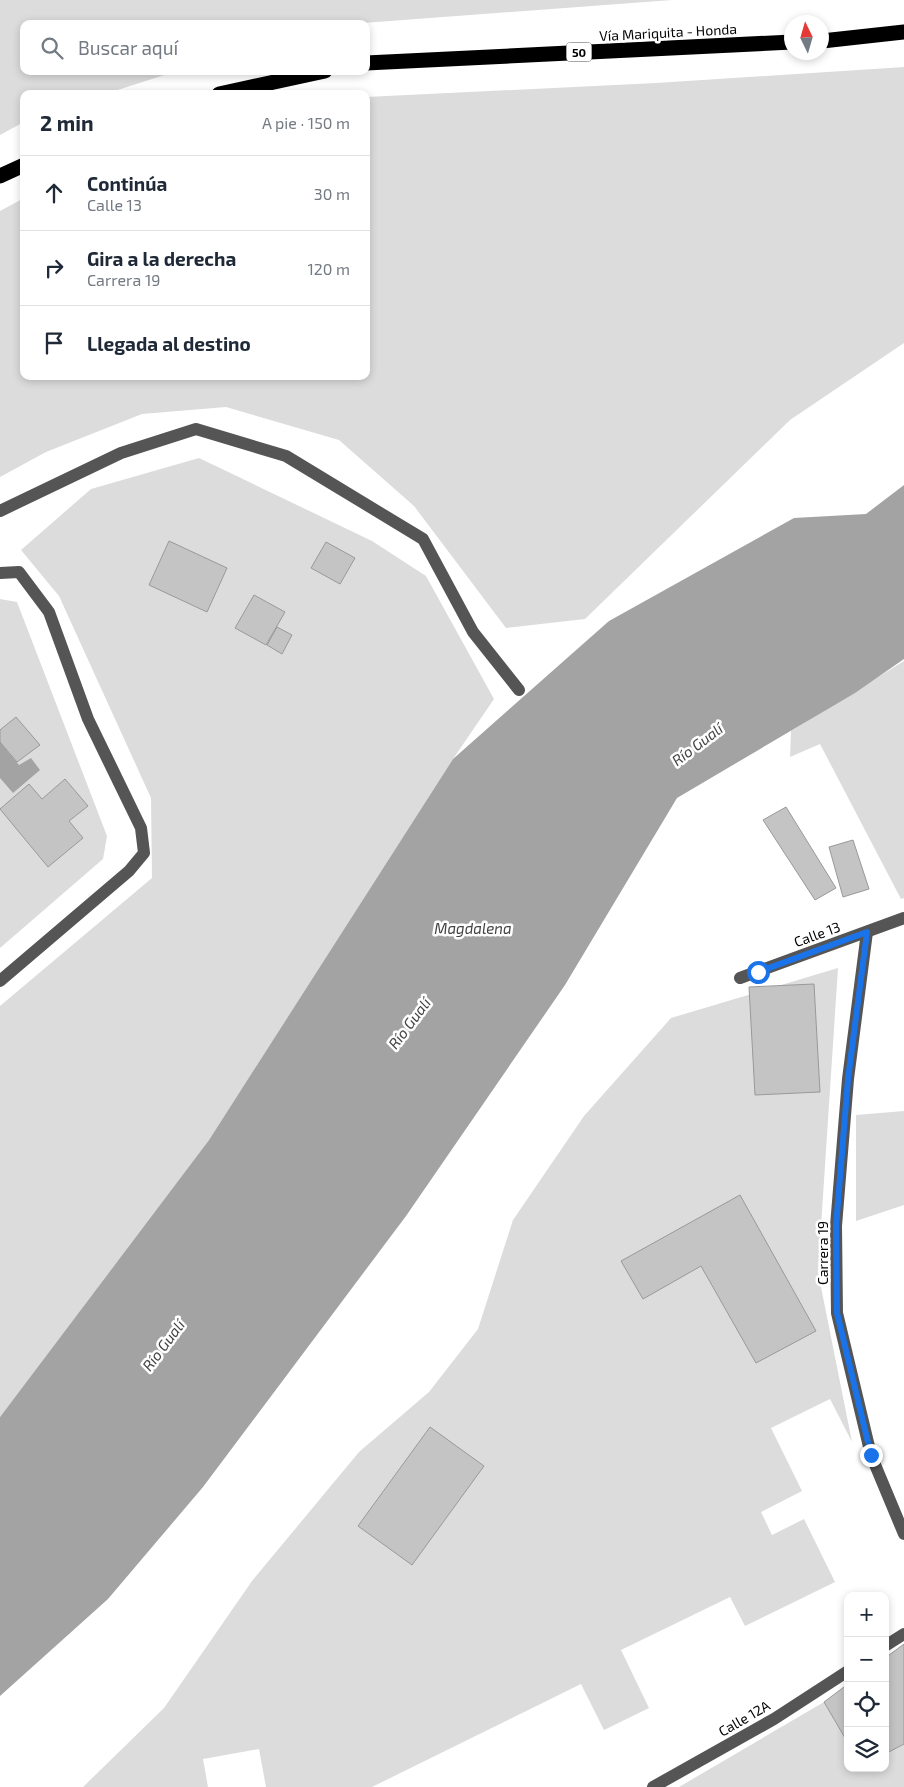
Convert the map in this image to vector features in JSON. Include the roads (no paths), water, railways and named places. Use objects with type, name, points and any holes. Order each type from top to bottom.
[{"type":"highway","points":[[829,40],[904,32]]},
{"type":"highway","name":"Vía Mariquita - Honda","points":[[370,63],[784,42]]},
{"type":"highway","points":[[237,90],[307,75]]},
{"type":"highway","points":[[0,176],[20,167]]},
{"type":"street","points":[[0,511],[121,453],[196,429],[286,456],[423,539],[472,632],[519,690]]},
{"type":"street","points":[[0,573],[19,572],[49,612],[88,719],[141,828],[144,853],[129,872],[0,980]]},
{"type":"street","name":"Calle 13","points":[[740,978],[904,918]]},
{"type":"street","name":"Carrera 19","points":[[867,932],[848,1079],[836,1226],[837,1313],[871,1455],[904,1534]]},
{"type":"street","points":[[889,1643],[904,1634]]},
{"type":"street","name":"Calle 12A","points":[[654,1787],[774,1719],[844,1674]]},
{"type":"water","name":"Magdalena","points":[[904,485],[904,659],[855,693],[677,798],[565,985],[406,1216],[203,1487],[108,1599],[0,1696],[0,1417],[209,1140],[453,759],[609,621],[794,518],[866,514]]},
{"type":"water","points":[[0,742],[19,765],[31,758],[40,770],[13,793],[0,778]]},
{"type":"water label","name":"Río Gualí","points":[[697,744]]},
{"type":"water label","name":"Río Gualí","points":[[409,1023]]},
{"type":"water label","name":"Río Gualí","points":[[163,1345]]}]
